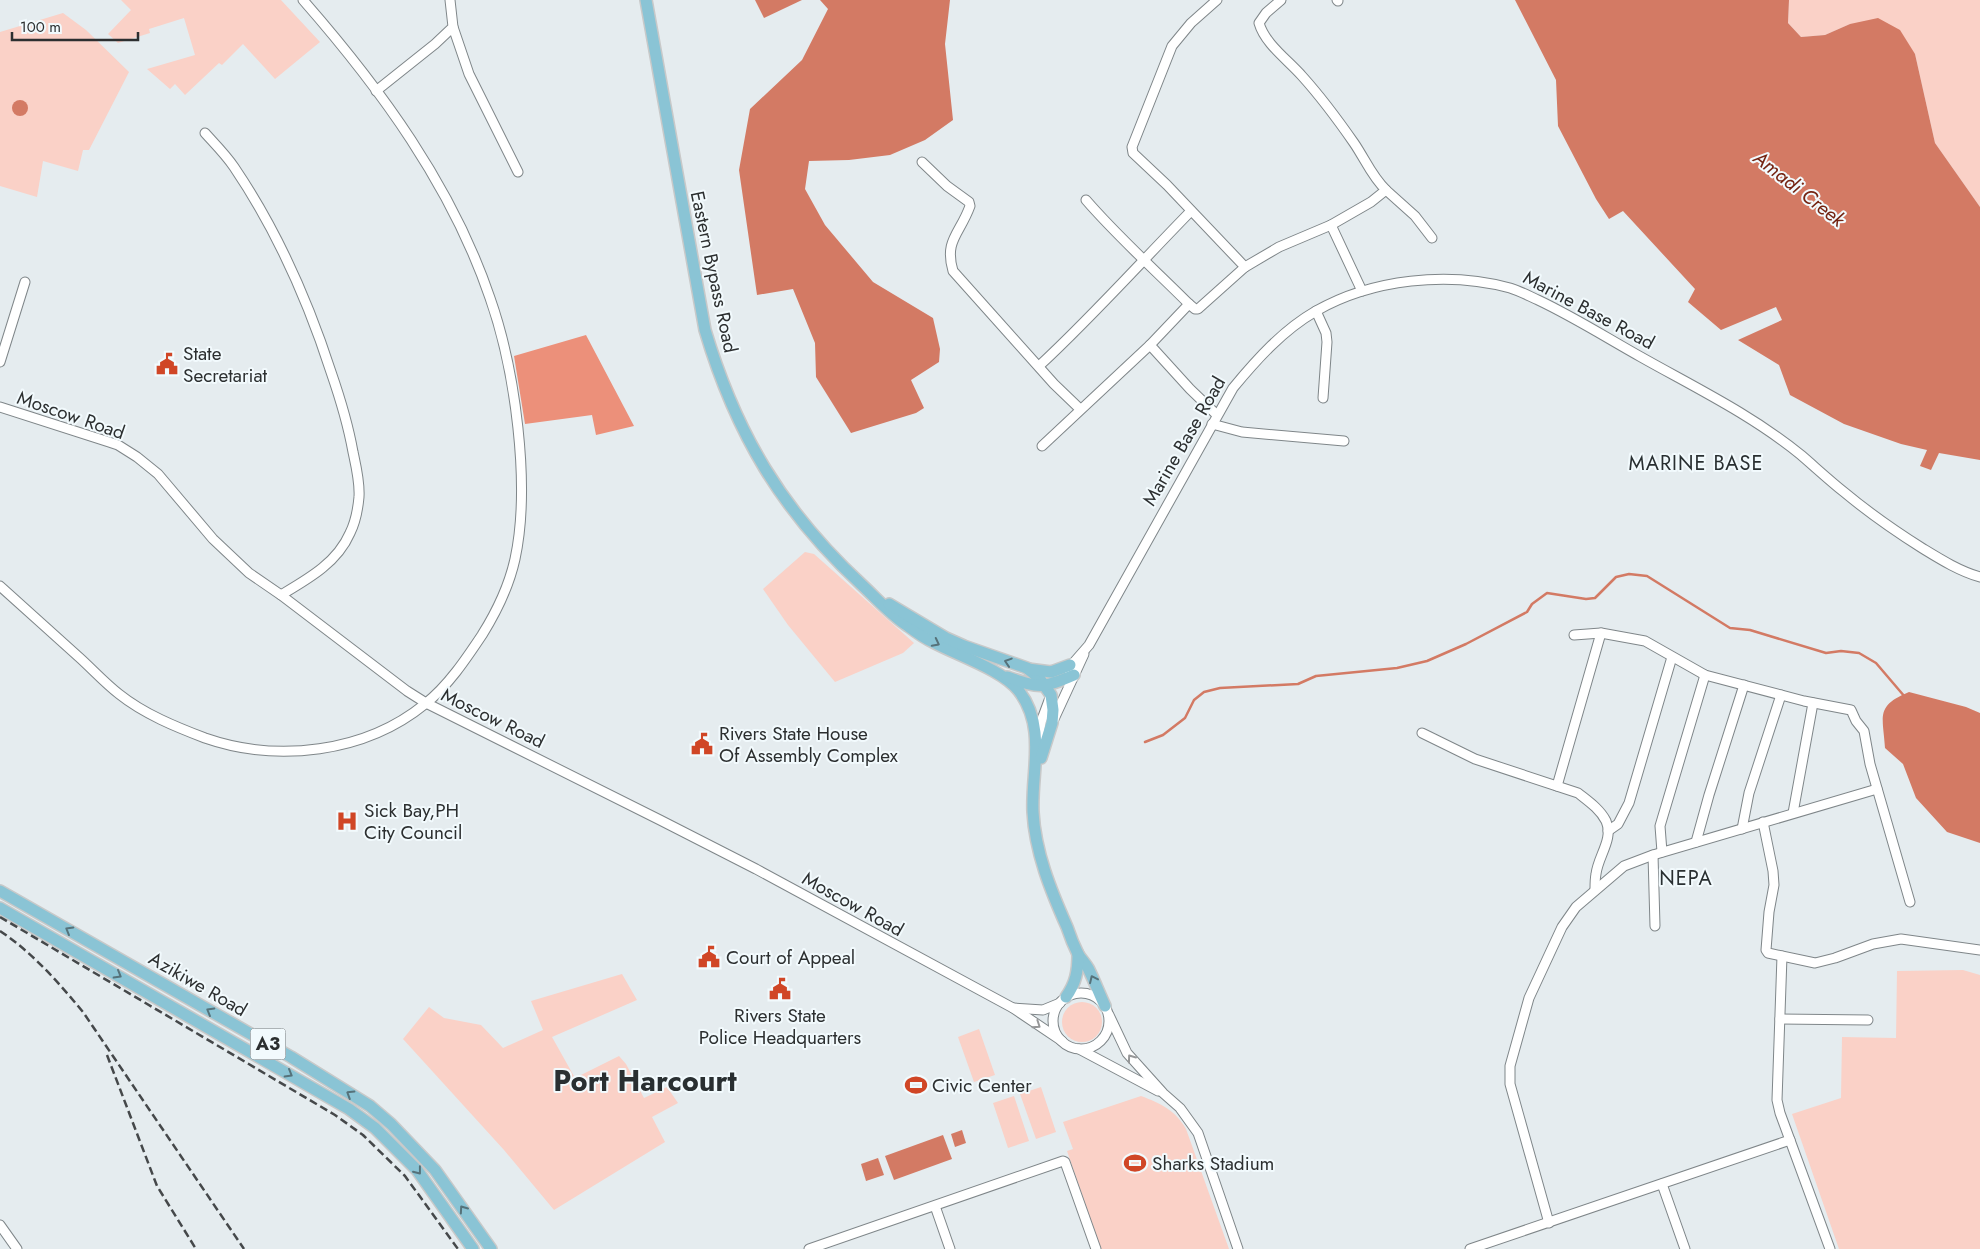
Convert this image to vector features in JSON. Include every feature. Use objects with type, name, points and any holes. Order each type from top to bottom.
[{"type":"main road","name":"Eastern Bypass Road","points":[[646,0],[705,330],[715,365],[730,404],[746,436],[772,481],[808,529],[832,557],[898,619],[930,641],[1002,676],[1018,690],[1034,723],[1037,744]]},
{"type":"main road","name":"Eastern Bypass Road","points":[[870,592],[946,638],[1027,668],[1039,678],[1048,691]]},
{"type":"main road","points":[[1027,668],[1051,672],[1072,670]]},
{"type":"main road","points":[[1048,691],[1072,670]]},
{"type":"main road","points":[[1002,676],[1048,691]]},
{"type":"main road","points":[[1036,774],[1052,723],[1048,691]]},
{"type":"main road","points":[[1037,744],[1033,815],[1041,856],[1050,888],[1078,954],[1087,966],[1107,1010]]},
{"type":"main road","name":"Azikiwe Road","points":[[0,891],[291,1057],[370,1106],[391,1124],[436,1170],[491,1249]]},
{"type":"main road","name":"Azikiwe Road","points":[[0,908],[349,1109],[375,1128],[417,1170],[473,1249]]},
{"type":"main road","points":[[1063,1000],[1073,987],[1077,977],[1078,954]]},
{"type":"street","points":[[0,586],[120,695],[149,714],[205,738],[223,743],[247,748],[304,751],[341,745],[384,729],[426,704],[451,678],[473,649],[507,590],[516,558],[521,518],[521,467],[508,364],[491,300],[471,246],[419,151],[333,34],[303,0]]},
{"type":"street","points":[[450,0],[453,27],[469,74],[518,172]]},
{"type":"street","points":[[1217,0],[1191,23],[1172,46],[1132,147],[1133,153],[1245,267]]},
{"type":"street","points":[[1281,0],[1266,14],[1260,23],[1265,37],[1303,77],[1342,125],[1379,184],[1415,216],[1432,238]]},
{"type":"street","points":[[376,91],[435,44],[453,27]]},
{"type":"street","points":[[205,133],[233,166],[251,193],[278,244],[304,300],[339,398],[349,430],[356,466],[359,496],[351,533],[341,550],[328,564],[281,596]]},
{"type":"street","points":[[922,162],[947,186],[969,202],[970,206],[950,244],[949,258],[953,272],[1080,410]]},
{"type":"street","points":[[1086,200],[1130,248],[1144,259],[1189,304],[1198,309],[1245,267],[1279,247],[1331,226],[1371,202],[1386,190]]},
{"type":"street","points":[[1038,366],[1127,279],[1144,259],[1191,212]]},
{"type":"street","points":[[1331,226],[1362,291]]},
{"type":"street","name":"Marine Base Road","points":[[1052,723],[1072,670],[1089,644],[1232,388],[1260,356],[1316,311],[1362,291],[1420,281],[1450,280],[1485,283],[1512,288],[1554,308],[1731,406],[1801,455],[1845,493],[1899,533],[1945,562],[1980,577]]},
{"type":"street","points":[[0,362],[3,341],[26,282]]},
{"type":"street","points":[[1042,446],[1150,345],[1189,304]]},
{"type":"street","points":[[1316,311],[1326,333],[1327,342],[1323,398]]},
{"type":"street","points":[[1150,345],[1190,390],[1217,415]]},
{"type":"street","name":"Moscow Road","points":[[0,408],[110,442],[141,460],[158,474],[213,539],[248,573],[426,704],[660,820],[1013,1008],[1062,1041]]},
{"type":"street","points":[[1212,424],[1242,432],[1344,440]]},
{"type":"street","points":[[1558,786],[1601,633]]},
{"type":"street","points":[[1574,635],[1601,633],[1623,635],[1645,641],[1705,675],[1813,703],[1851,710],[1856,721],[1864,731],[1870,764],[1910,902]]},
{"type":"street","points":[[1608,831],[1618,824],[1629,803],[1672,657]]},
{"type":"street","points":[[1655,926],[1660,826],[1705,675]]},
{"type":"street","points":[[1696,842],[1744,684]]},
{"type":"street","points":[[1037,744],[1048,691]]},
{"type":"street","points":[[1742,829],[1749,793],[1780,695]]},
{"type":"street","points":[[1793,813],[1813,703]]},
{"type":"street","points":[[1422,733],[1475,759],[1578,793],[1590,802],[1606,821],[1608,831],[1596,873],[1595,889]]},
{"type":"street","points":[[1549,1223],[1510,1084],[1510,1066],[1529,998],[1558,935],[1576,907],[1624,866],[1658,853],[1877,789]]},
{"type":"street","points":[[1763,822],[1774,871],[1773,896],[1769,912],[1766,950],[1768,953],[1815,963],[1873,944],[1901,939],[1980,950]]},
{"type":"street","points":[[1782,956],[1777,1100],[1830,1249]]},
{"type":"street","points":[[1107,1010],[1107,1032],[1102,1039],[1087,1048],[1070,1046],[1062,1041],[1056,1032],[1055,1012],[1063,1000],[1076,993],[1087,994],[1097,998],[1107,1010],[1126,1053],[1162,1093],[1180,1108],[1198,1133],[1238,1249]]},
{"type":"street","name":"Moscow Road","points":[[1013,1008],[1043,1010],[1063,1000]]},
{"type":"street","points":[[1780,1019],[1868,1020]]},
{"type":"street","points":[[1079,1048],[1112,1068],[1162,1093]]},
{"type":"street","points":[[1470,1249],[1790,1140]]},
{"type":"street","points":[[809,1249],[1063,1161],[1066,1162],[1096,1249]]},
{"type":"street","points":[[1662,1184],[1685,1249]]},
{"type":"street","points":[[934,1206],[950,1249]]},
{"type":"street","points":[[0,1226],[16,1249]]},
{"type":"shaded area","points":[[121,0],[281,0],[320,42],[275,79],[243,44],[222,65],[219,63],[185,95],[175,84],[170,89],[147,69],[195,55],[184,18],[149,29],[150,33],[118,43],[108,34],[131,10]]},
{"type":"shaded area","points":[[1789,0],[1980,0],[1980,207],[1935,143],[1915,54],[1850,24],[1825,35],[1801,37],[1788,23]]},
{"type":"shaded area","points":[[63,13],[86,30],[129,72],[89,150],[83,150],[78,171],[43,161],[37,197],[0,186],[0,32]]},
{"type":"shaded area","points":[[586,335],[634,426],[596,435],[592,415],[525,424],[514,356]]},
{"type":"shaded area","points":[[805,552],[814,554],[914,643],[903,653],[835,682],[788,625],[763,589]]},
{"type":"shaded area","points":[[1963,970],[1980,975],[1980,1249],[1839,1249],[1792,1114],[1841,1098],[1842,1037],[1896,1038],[1897,971]]},
{"type":"shaded area","points":[[622,974],[637,1000],[552,1037],[575,1078],[619,1056],[626,1064],[644,1098],[667,1087],[678,1103],[652,1117],[665,1142],[554,1210],[504,1150],[403,1039],[429,1007],[444,1018],[481,1025],[503,1048],[543,1030],[531,1001]]},
{"type":"shaded area","points":[[1086,1002],[1093,1005],[1099,1011],[1102,1022],[1101,1030],[1093,1039],[1086,1042],[1078,1042],[1071,1039],[1063,1030],[1062,1018],[1065,1011],[1074,1003]]},
{"type":"shaded area","points":[[979,1029],[995,1075],[974,1082],[958,1037]]},
{"type":"shaded area","points":[[1041,1087],[1056,1132],[1036,1139],[1020,1094]]},
{"type":"shaded area","points":[[1014,1096],[1029,1141],[1008,1148],[993,1103]]},
{"type":"shaded area","name":"Sharks Stadium","points":[[1141,1096],[1166,1108],[1182,1122],[1229,1249],[1101,1249],[1067,1151],[1073,1149],[1063,1122]]},
{"type":"water","points":[[755,0],[802,0],[764,18]]},
{"type":"water","points":[[820,0],[950,0],[945,44],[953,120],[925,140],[890,155],[849,160],[809,161],[805,189],[825,225],[873,282],[933,318],[940,349],[939,362],[911,380],[924,408],[916,413],[851,433],[816,377],[815,343],[793,289],[757,295],[739,170],[750,109],[802,60],[828,9]]},
{"type":"water","name":"Amadi Creek","points":[[1515,0],[1789,0],[1788,23],[1801,37],[1825,35],[1850,24],[1878,18],[1900,30],[1915,54],[1935,143],[1980,207],[1980,460],[1939,453],[1931,470],[1920,466],[1927,450],[1901,444],[1844,424],[1790,395],[1779,365],[1738,340],[1782,320],[1776,307],[1721,330],[1688,302],[1695,289],[1623,211],[1609,219],[1596,199],[1558,126],[1556,80]]},
{"type":"water","points":[[20,100],[28,108],[20,116],[12,108]]},
{"type":"water","points":[[1909,692],[1966,707],[1980,713],[1980,843],[1947,832],[1916,798],[1903,764],[1885,748],[1883,720],[1886,707],[1898,697]]},
{"type":"water","points":[[962,1130],[966,1143],[955,1147],[951,1134]]},
{"type":"water","points":[[943,1135],[952,1159],[894,1180],[885,1156]]},
{"type":"water","points":[[878,1158],[884,1175],[866,1181],[861,1164]]},
{"type":"waterway","points":[[1145,742],[1163,735],[1185,718],[1194,700],[1204,692],[1220,688],[1298,684],[1316,676],[1397,668],[1427,661],[1466,644],[1527,612],[1532,604],[1547,593],[1586,599],[1595,598],[1616,577],[1629,574],[1647,576],[1730,628],[1750,630],[1826,653],[1841,651],[1859,653],[1876,663],[1905,697]]},
{"type":"railway","points":[[0,917],[335,1115],[363,1135],[405,1176],[458,1249]]},
{"type":"railway","points":[[0,931],[34,958],[83,1012],[244,1249]]},
{"type":"railway","points":[[107,1055],[157,1186],[196,1249]]},
{"type":"place","name":"State Secretariat","points":[[167,364]]},
{"type":"place","name":"Rivers State House Of Assembly Complex","points":[[702,744]]},
{"type":"place","name":"Sick Bay,PH City Council","points":[[347,821]]},
{"type":"place","name":"Court of Appeal","points":[[709,957]]},
{"type":"place","name":"Rivers State Police Headquarters","points":[[780,989]]},
{"type":"place","name":"Civic Center","points":[[916,1085]]},
{"type":"place","name":"Sharks Stadium","points":[[1135,1163]]},
{"type":"district","name":"MARINE BASE","points":[[1696,463]]},
{"type":"district","name":"NEPA","points":[[1686,878]]},
{"type":"district","name":"Port Harcourt","points":[[645,1081]]}]
